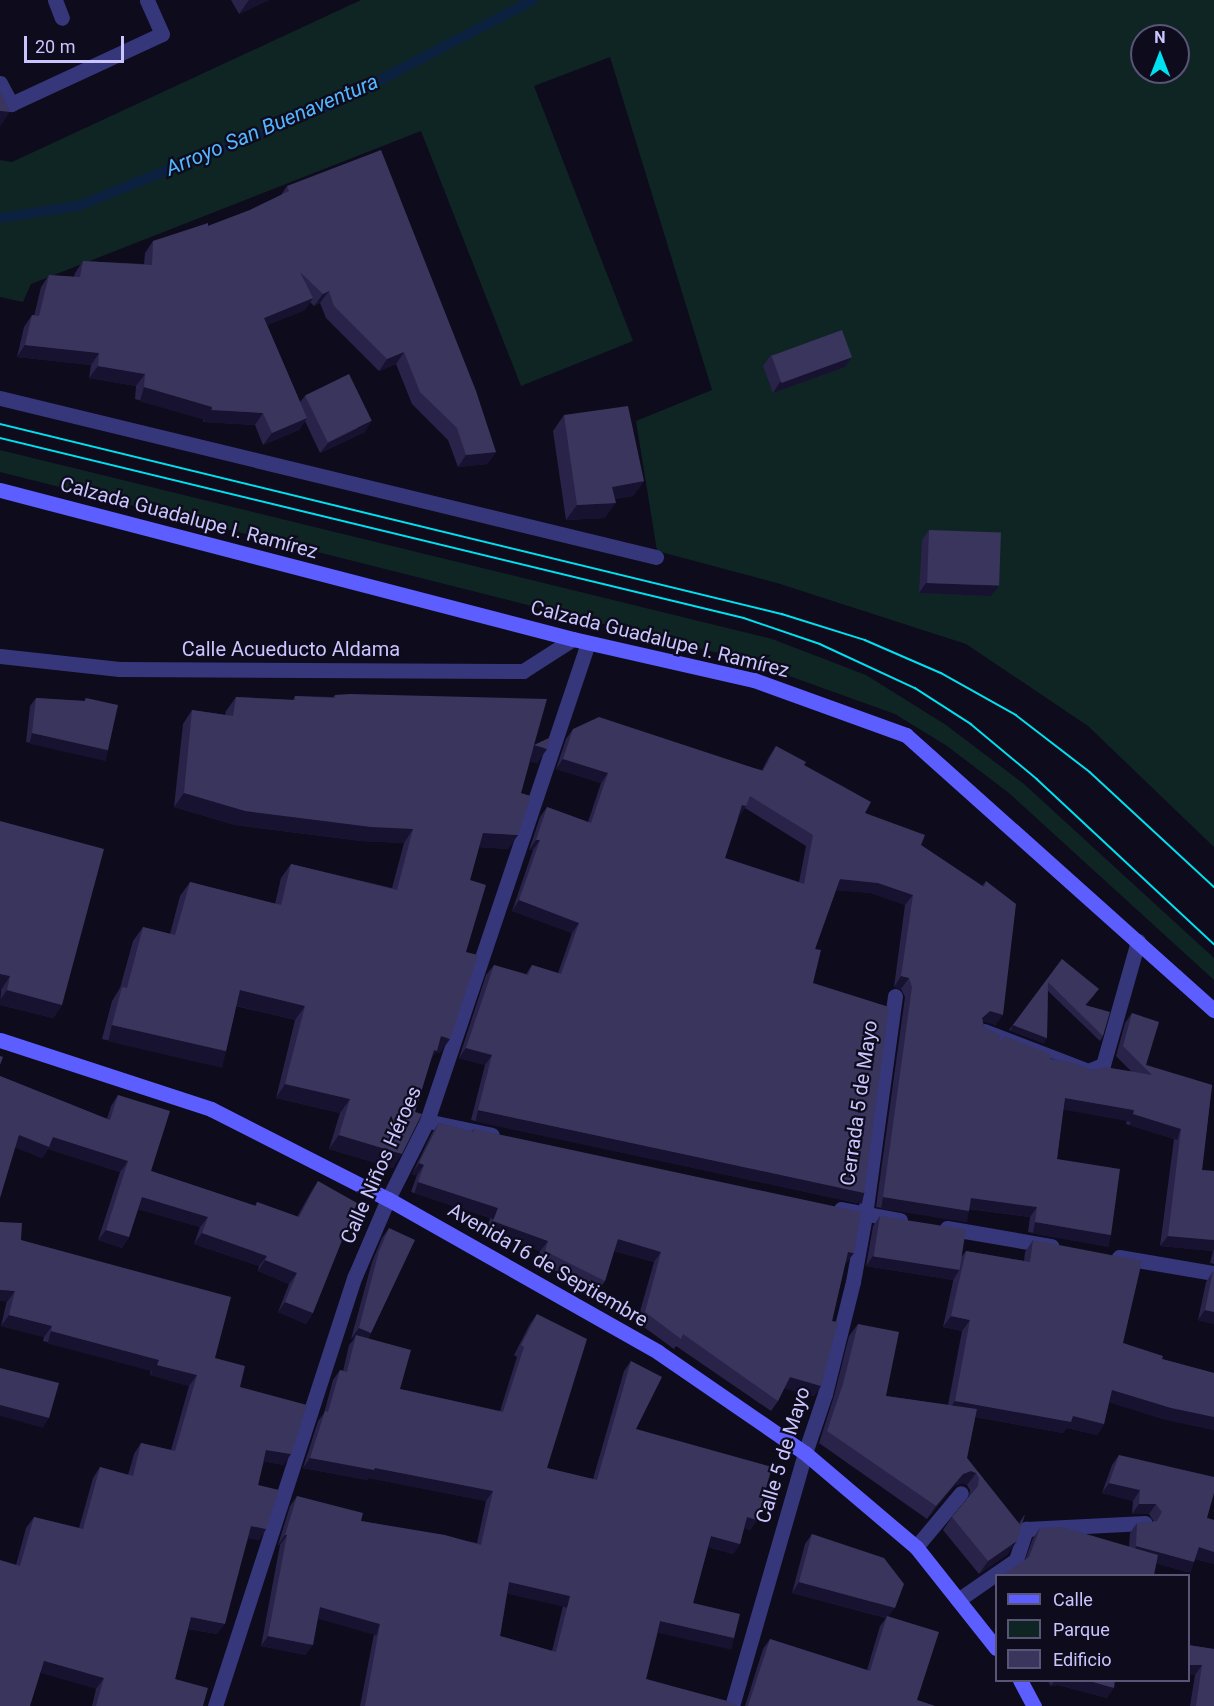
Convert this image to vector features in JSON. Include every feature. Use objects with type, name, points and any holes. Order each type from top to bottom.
[{"type":"main road","name":"Calzada Guadalupe I. Ramírez","points":[[0,490],[580,641],[754,680],[906,735],[1214,1010]]},
{"type":"main road","name":"Avenida16 de Septiembre","points":[[0,1040],[211,1109],[388,1198],[658,1352],[805,1453],[916,1547],[995,1647]]},
{"type":"main road","points":[[1021,1682],[1034,1706]]},
{"type":"street","points":[[54,0],[62,18]]},
{"type":"street","points":[[0,83],[10,104],[162,34],[147,0]]},
{"type":"street","points":[[0,398],[656,557]]},
{"type":"street","name":"Calle Acueducto Aldama","points":[[0,656],[119,669],[523,671],[580,641]]},
{"type":"street","name":"Calle Niños Héroes","points":[[215,1706],[355,1276],[388,1198],[427,1121],[580,641]]},
{"type":"street","points":[[984,1031],[1088,1071],[1103,1065],[1138,941]]},
{"type":"street","name":"Cerrada 5 de Mayo","points":[[865,1215],[895,996]]},
{"type":"street","points":[[427,1121],[508,1138]]},
{"type":"street","points":[[831,1207],[912,1222]]},
{"type":"street","name":"Calle 5 de Mayo","points":[[732,1706],[805,1453],[825,1394],[850,1293],[865,1215]]},
{"type":"street","points":[[935,1226],[1063,1248]]},
{"type":"street","points":[[1109,1256],[1214,1273]]},
{"type":"street","points":[[916,1547],[961,1493]]},
{"type":"street","points":[[996,1574],[1016,1560],[1026,1529],[1144,1523]]},
{"type":"street","points":[[958,1600],[995,1574]]},
{"type":"green space","points":[[361,0],[1214,0],[1214,847],[1088,726],[966,644],[777,583],[657,551],[636,421],[712,390],[610,57],[534,86],[633,341],[521,386],[421,131],[31,284],[23,302],[0,297],[0,160],[12,162]]},
{"type":"green space","points":[[0,450],[772,639],[866,675],[946,725],[1024,784],[1214,958],[1214,980],[1009,793],[947,746],[895,714],[742,659],[0,472]]},
{"type":"building","points":[[0,90],[10,112],[0,111]]},
{"type":"building","points":[[381,150],[476,391],[496,452],[466,455],[457,428],[420,392],[404,352],[387,359],[334,306],[329,291],[323,294],[300,272],[313,298],[264,318],[307,418],[272,433],[263,413],[212,410],[212,407],[144,387],[145,374],[98,366],[99,353],[25,345],[32,315],[39,316],[49,275],[80,277],[83,261],[152,265],[153,241],[208,223],[208,226],[250,210],[289,191],[287,186]]},
{"type":"building","points":[[842,330],[852,357],[781,383],[772,356]]},
{"type":"building","points":[[349,374],[372,421],[328,442],[305,395]]},
{"type":"building","points":[[628,406],[644,481],[612,487],[616,503],[577,505],[564,415]]},
{"type":"building","points":[[929,530],[1001,533],[999,585],[927,583]]},
{"type":"building","points":[[335,695],[547,699],[521,793],[531,796],[518,835],[483,833],[470,880],[486,885],[466,952],[478,955],[450,1039],[441,1036],[437,1051],[434,1050],[415,1112],[422,1114],[402,1154],[339,1135],[350,1099],[285,1084],[305,1006],[240,990],[226,1051],[112,1025],[122,987],[127,988],[143,927],[175,935],[190,882],[281,905],[291,864],[397,890],[413,829],[371,827],[245,811],[184,793],[192,710],[233,716],[236,697],[295,700],[295,696],[335,698]]},
{"type":"building","points":[[36,698],[85,701],[86,698],[118,705],[108,750],[32,733]]},
{"type":"building","points":[[599,717],[763,771],[776,746],[806,762],[804,765],[871,802],[865,813],[925,835],[921,845],[984,887],[986,881],[1016,904],[1003,1015],[990,1011],[982,1018],[984,1027],[1000,1035],[999,1043],[1005,1036],[1050,1054],[1050,1059],[1071,1062],[1092,1070],[1105,1067],[1152,1075],[1123,1046],[1132,1013],[1159,1022],[1146,1065],[1212,1085],[1202,1170],[1214,1171],[1214,1240],[1168,1236],[1181,1129],[1133,1114],[1134,1110],[1065,1098],[1057,1159],[1120,1169],[1111,1235],[1035,1222],[1037,1207],[971,1198],[969,1211],[883,1197],[912,987],[909,978],[901,976],[913,895],[878,883],[840,879],[815,949],[821,950],[813,983],[889,1007],[864,1193],[478,1110],[492,1055],[466,1048],[494,965],[528,975],[532,965],[561,974],[579,923],[519,900],[540,840],[536,840],[547,807],[591,823],[608,773],[563,759],[573,729]],"holes":[[[750,796],[813,835],[804,884],[725,858],[742,805],[746,806]]]},
{"type":"building","points":[[551,737],[547,749],[534,745]]},
{"type":"building","points":[[0,821],[104,849],[62,1005],[7,990],[10,976],[0,974]]},
{"type":"building","points":[[1062,959],[1099,989],[1085,1005],[1110,1012],[1103,1036],[1048,982],[1047,1038],[1013,1025]]},
{"type":"building","points":[[0,1076],[110,1120],[118,1095],[170,1111],[151,1171],[256,1206],[257,1202],[299,1217],[318,1181],[357,1203],[313,1313],[285,1302],[297,1273],[265,1260],[267,1256],[202,1233],[208,1217],[142,1197],[129,1237],[106,1230],[128,1161],[53,1137],[49,1147],[19,1135],[0,1198]]},
{"type":"building","points":[[439,1123],[861,1212],[854,1253],[848,1252],[832,1321],[838,1322],[821,1386],[790,1377],[778,1401],[683,1334],[681,1339],[645,1312],[661,1252],[618,1239],[605,1281],[545,1251],[548,1241],[493,1221],[498,1208],[418,1182],[424,1165],[419,1163]]},
{"type":"building","points":[[880,1216],[966,1230],[960,1270],[874,1256]]},
{"type":"building","points":[[0,1222],[22,1223],[21,1240],[231,1297],[215,1358],[245,1366],[240,1387],[307,1405],[291,1454],[266,1450],[258,1485],[279,1490],[266,1529],[251,1526],[225,1624],[191,1617],[175,1679],[208,1688],[203,1706],[96,1706],[104,1678],[44,1661],[30,1706],[0,1706],[0,1560],[20,1566],[34,1517],[83,1529],[100,1467],[133,1476],[141,1443],[175,1451],[197,1375],[157,1365],[159,1360],[51,1331],[52,1326],[9,1315],[15,1291],[0,1290]]},
{"type":"building","points":[[389,1228],[415,1240],[371,1333],[359,1328],[379,1251]]},
{"type":"building","points":[[1033,1240],[1142,1261],[1123,1343],[1163,1356],[1162,1359],[1214,1373],[1214,1417],[1171,1408],[1112,1390],[1104,1424],[1073,1416],[1071,1422],[955,1401],[970,1320],[951,1316],[966,1251],[1030,1262]]},
{"type":"building","points":[[1214,1271],[1214,1312],[1205,1310]]},
{"type":"building","points":[[537,1314],[587,1339],[547,1468],[597,1480],[631,1361],[662,1377],[636,1429],[772,1467],[757,1520],[747,1517],[740,1544],[711,1536],[693,1603],[740,1614],[734,1638],[660,1621],[646,1679],[731,1702],[737,1706],[365,1706],[380,1624],[320,1607],[313,1645],[268,1636],[287,1535],[285,1535],[297,1496],[363,1513],[361,1521],[445,1535],[481,1545],[493,1491],[310,1458],[325,1411],[328,1412],[340,1370],[347,1372],[356,1335],[411,1350],[400,1389],[503,1412],[524,1347],[521,1345]],"holes":[[[509,1582],[570,1596],[556,1652],[500,1636]]]},
{"type":"building","points":[[858,1324],[899,1332],[886,1396],[977,1409],[967,1458],[1020,1525],[1025,1514],[1017,1541],[988,1561],[952,1517],[978,1486],[979,1478],[976,1473],[971,1471],[963,1474],[936,1506],[827,1431],[843,1384]]},
{"type":"building","points":[[0,1368],[59,1383],[49,1418],[0,1405]]},
{"type":"building","points":[[1119,1455],[1214,1477],[1214,1493],[1207,1518],[1214,1520],[1214,1552],[1199,1547],[1194,1562],[1136,1546],[1137,1523],[1157,1521],[1162,1512],[1156,1504],[1139,1504],[1140,1490],[1109,1483]]},
{"type":"building","points":[[1062,1527],[1158,1555],[1154,1574],[1004,1574],[1029,1557],[1040,1528]]},
{"type":"building","points":[[812,1534],[884,1558],[904,1584],[895,1608],[799,1582]]},
{"type":"building","points":[[887,1616],[939,1632],[917,1700],[935,1706],[748,1706],[770,1639],[870,1671]]},
{"type":"building","points":[[1190,1645],[1214,1649],[1214,1706],[1196,1706],[1202,1665],[1190,1665]]},
{"type":"building","points":[[1093,1682],[1115,1682],[1114,1688]]},
{"type":"waterway","name":"Arroyo San Buenaventura","points":[[0,218],[78,206],[336,103],[533,0]]},
{"type":"tram line","points":[[0,424],[782,614],[865,640],[941,673],[1016,715],[1090,772],[1214,887]]},
{"type":"tram line","points":[[0,438],[744,618],[820,644],[915,688],[971,724],[1037,779],[1214,944]]}]
